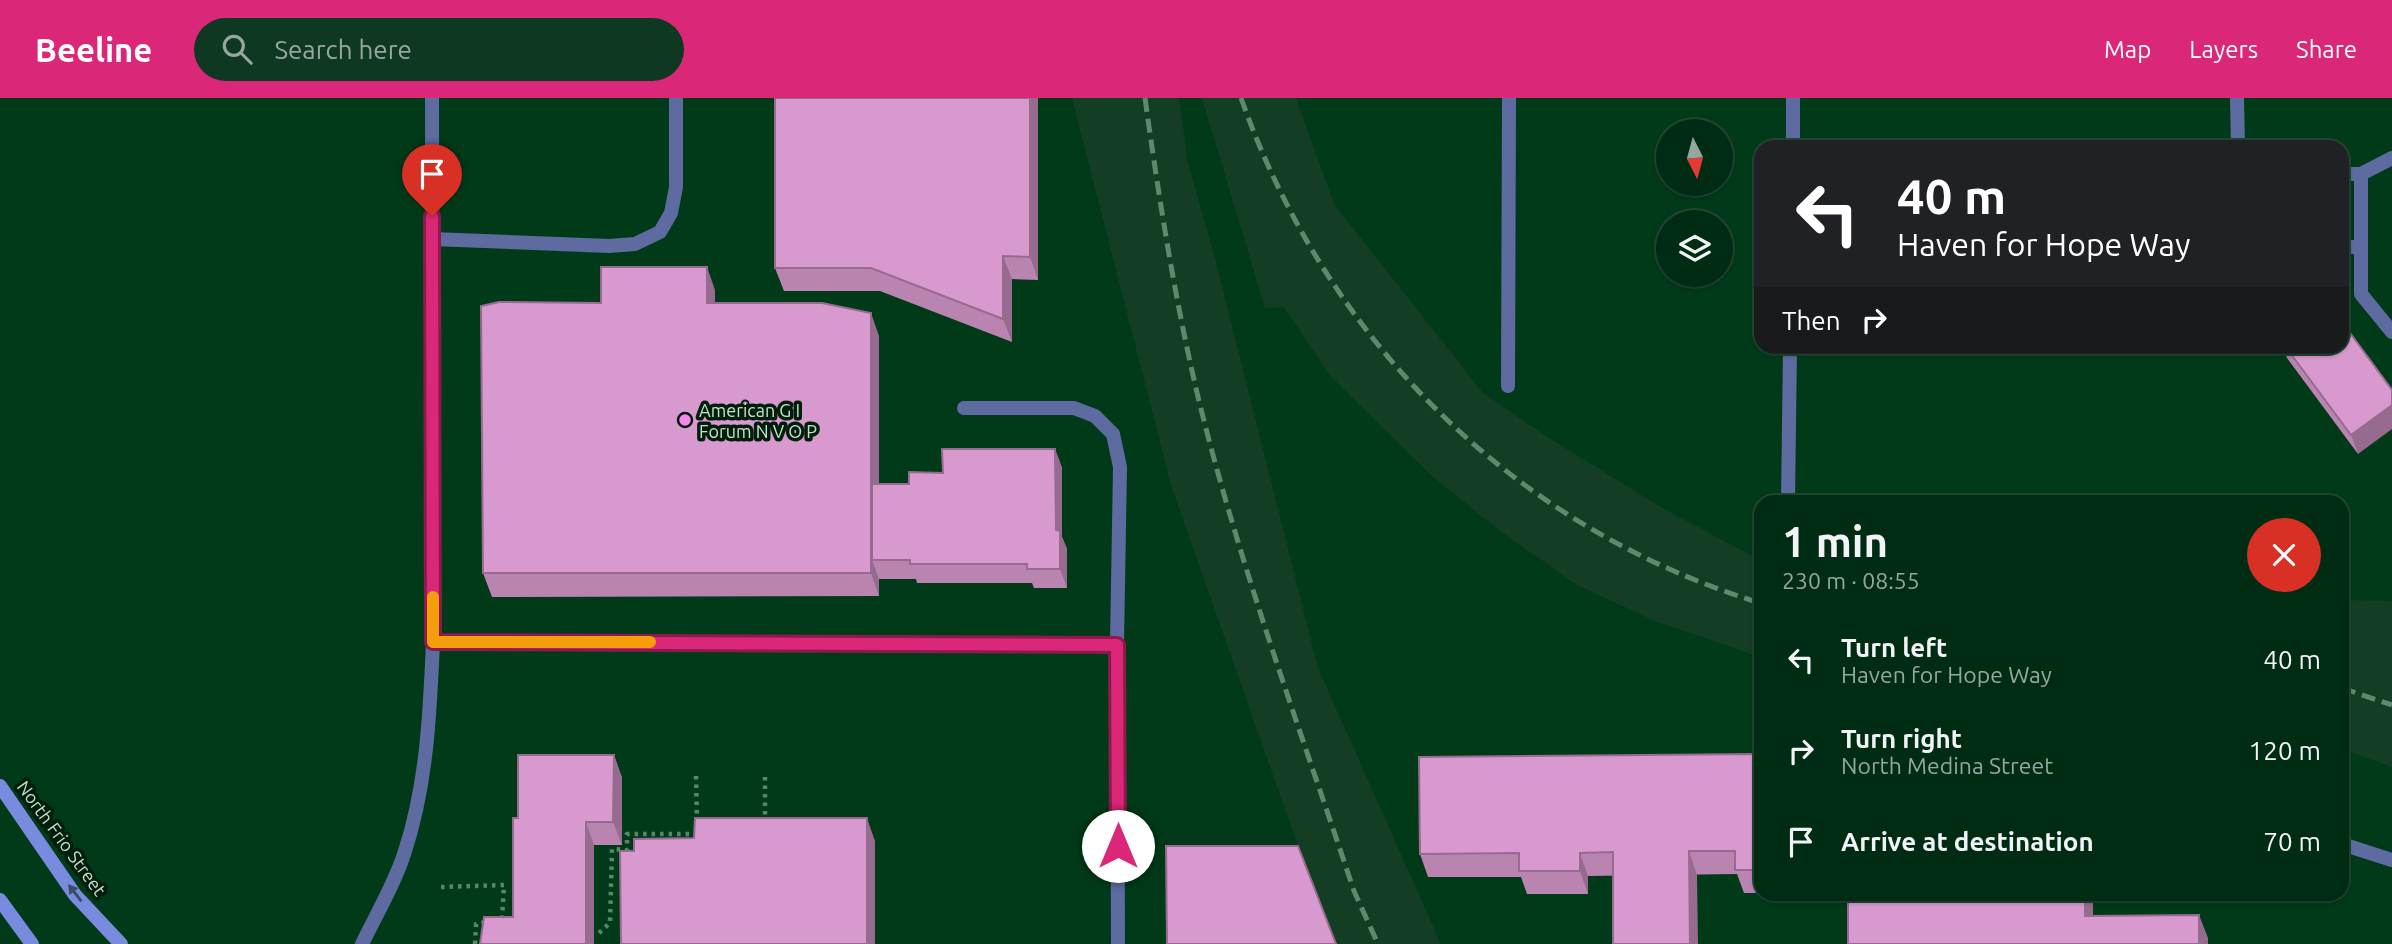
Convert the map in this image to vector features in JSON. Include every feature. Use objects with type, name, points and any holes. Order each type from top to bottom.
[{"type":"main road","name":"North Frio Street","points":[[0,786],[75,895],[121,944]]},
{"type":"main road","points":[[0,900],[32,944]]},
{"type":"street","points":[[362,944],[405,851],[430,722],[433,642],[432,98]]},
{"type":"street","points":[[432,239],[609,246],[635,244],[660,232],[671,213],[676,187],[676,98]]},
{"type":"street","points":[[1508,386],[1509,98]]},
{"type":"street","points":[[1793,98],[1793,140]]},
{"type":"street","points":[[2237,98],[2238,140]]},
{"type":"street","points":[[2349,174],[2361,174],[2392,158]]},
{"type":"street","points":[[2361,174],[2361,294],[2392,332]]},
{"type":"street","points":[[2349,247],[2361,247]]},
{"type":"street","points":[[1788,495],[1790,354]]},
{"type":"street","points":[[964,408],[1074,408],[1095,416],[1113,434],[1120,467],[1117,645],[1118,944]]},
{"type":"street","points":[[433,642],[1117,645]]},
{"type":"street","points":[[2349,846],[2392,860]]},
{"type":"path","points":[[696,776],[698,845]]},
{"type":"path","points":[[765,777],[765,822]]},
{"type":"path","points":[[599,933],[610,923],[612,849],[627,850],[627,834],[711,834]]},
{"type":"path","points":[[441,887],[504,885],[502,919],[476,924],[475,944]]},
{"type":"shaded area","points":[[1072,98],[1179,98],[1188,163],[1217,266],[1318,668],[1441,944],[1336,944],[1306,869],[1171,485]]},
{"type":"shaded area","points":[[1202,98],[1296,98],[1334,204],[1483,393],[1549,438],[1664,509],[1754,557],[1754,655],[1655,621],[1577,585],[1500,531],[1433,477],[1330,376],[1284,307],[1265,308]]},
{"type":"shaded area","points":[[2349,600],[2392,601],[2392,767],[2349,752]]},
{"type":"building","points":[[775,98],[1030,98],[1030,257],[1003,256],[1003,319],[871,268],[775,268]]},
{"type":"building","name":"American G I Forum N V O P","points":[[601,267],[707,267],[707,303],[822,303],[871,313],[871,573],[483,573],[481,306],[499,302],[601,303]]},
{"type":"building","points":[[2349,332],[2392,390],[2392,405],[2351,435],[2291,354],[2349,354]]},
{"type":"building","points":[[942,449],[1055,449],[1056,530],[1060,531],[1060,569],[1027,569],[1027,564],[910,564],[910,560],[872,560],[872,484],[909,484],[909,472],[943,473]]},
{"type":"building","points":[[1754,754],[1754,870],[1735,870],[1735,851],[1689,851],[1690,944],[1613,944],[1613,852],[1580,853],[1580,871],[1519,871],[1519,853],[1420,854],[1419,757]]},
{"type":"building","points":[[518,755],[614,755],[613,822],[586,822],[586,944],[480,944],[484,917],[513,917],[513,818],[518,818]]},
{"type":"building","points":[[695,818],[867,818],[867,944],[621,944],[620,851],[634,851],[634,839],[694,838]]},
{"type":"building","points":[[1166,846],[1298,846],[1336,944],[1167,944]]},
{"type":"building","points":[[1848,901],[2085,901],[2085,916],[2199,915],[2199,944],[1848,944]]},
{"type":"railway","points":[[1145,98],[1175,288],[1215,463],[1292,709],[1354,891],[1378,944]]},
{"type":"railway","points":[[1241,98],[1278,186],[1324,269],[1378,345],[1440,413],[1510,474],[1587,526],[1670,569],[1754,601]]},
{"type":"railway","points":[[2349,690],[2392,705]]},
{"type":"slow traffic","points":[[433,597],[433,642],[650,642]]},
{"type":"place","name":"American G I Forum N V O P","points":[[685,420]]},
{"type":"route","points":[[432,216],[433,642],[1117,645],[1118,846]]}]
